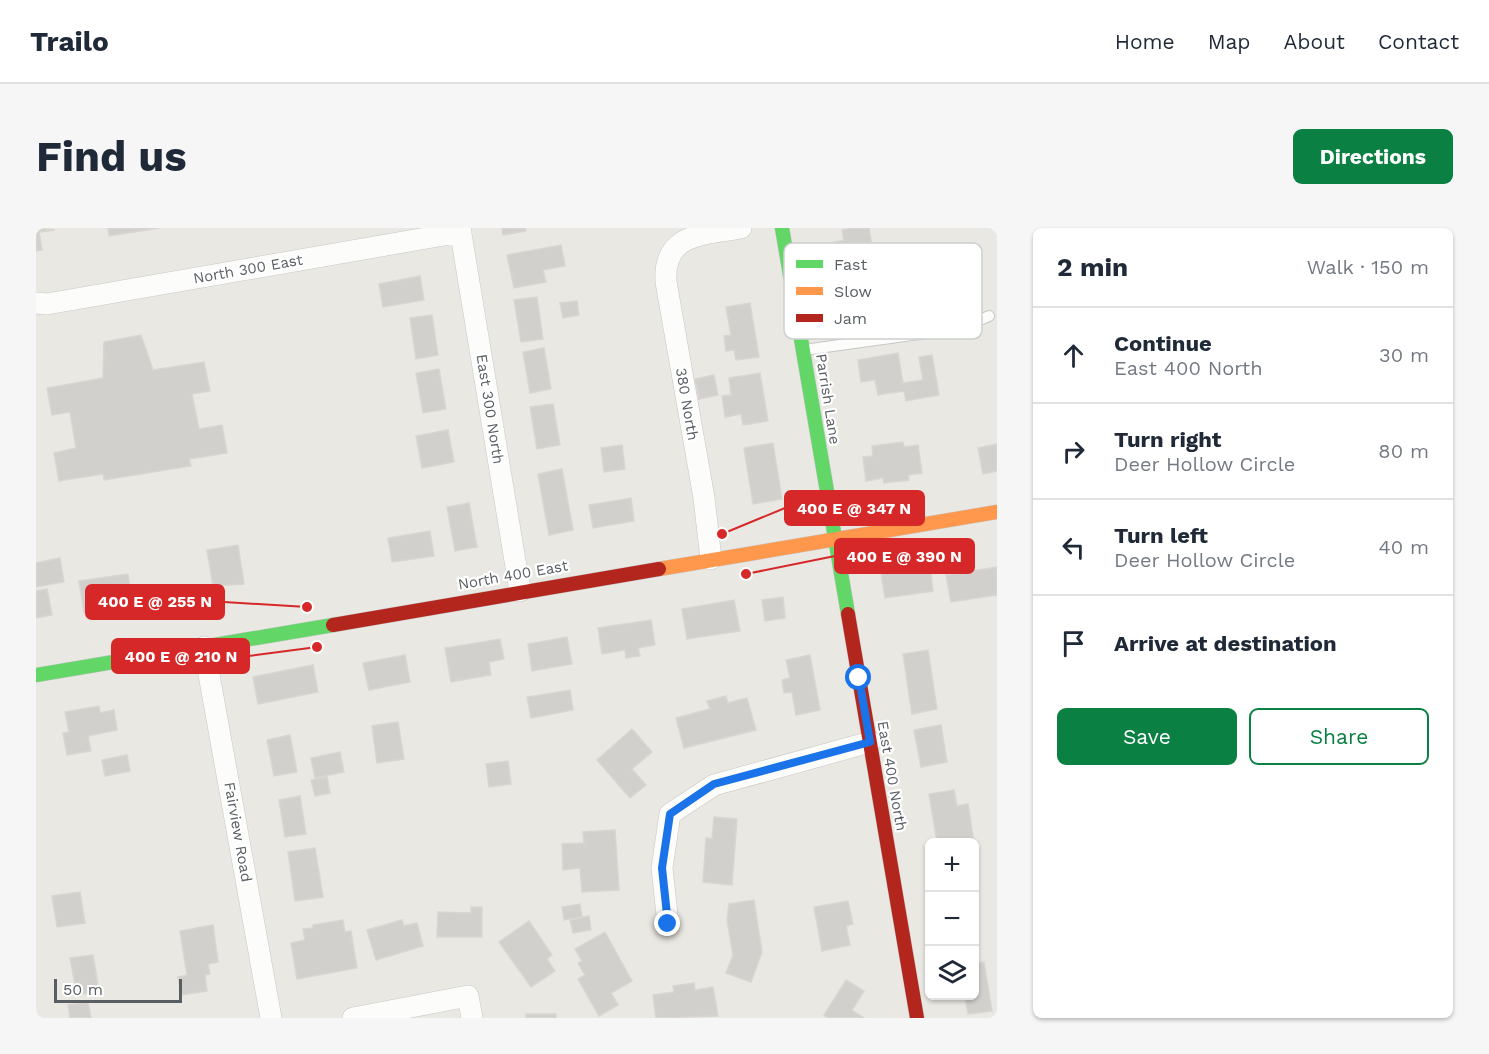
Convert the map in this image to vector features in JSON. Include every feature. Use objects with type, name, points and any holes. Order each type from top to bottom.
[{"type":"street","name":"380 North","points":[[711,560],[704,498],[666,282],[666,265],[672,250],[689,238],[741,228]]},
{"type":"street","name":"Parrish Lane","points":[[782,228],[785,243]]},
{"type":"street","name":"North 300 East","points":[[36,303],[47,304],[460,230]]},
{"type":"street","name":"East 300 North","points":[[460,230],[520,591]]},
{"type":"street","name":"Parrish Lane","points":[[801,339],[834,539]]},
{"type":"street","name":"North 400 East","points":[[36,675],[520,591],[997,512]]},
{"type":"street","name":"East 400 North","points":[[834,539],[917,1018]]},
{"type":"street","name":"Fairview Road","points":[[204,647],[272,1018]]},
{"type":"street","points":[[668,924],[662,868],[670,814],[714,784],[870,742]]},
{"type":"street","points":[[353,1018],[468,996],[472,1018]]},
{"type":"lane","points":[[982,319],[989,316]]},
{"type":"lane","points":[[803,350],[882,339]]},
{"type":"building","points":[[36,228],[55,230],[39,232],[42,250],[36,251]]},
{"type":"building","points":[[108,228],[159,228],[109,236]]},
{"type":"building","points":[[502,228],[525,228],[526,231],[503,235]]},
{"type":"building","points":[[869,228],[872,243],[831,243],[844,240],[842,230]]},
{"type":"building","points":[[561,245],[565,266],[543,270],[546,282],[514,288],[507,255]]},
{"type":"building","points":[[420,276],[424,300],[383,307],[379,284]]},
{"type":"building","points":[[537,297],[543,339],[521,342],[514,300]]},
{"type":"building","points":[[577,301],[579,315],[563,318],[560,303]]},
{"type":"building","points":[[750,303],[759,357],[736,360],[734,350],[726,351],[724,336],[731,335],[726,307]]},
{"type":"building","points":[[432,315],[438,355],[416,359],[410,318]]},
{"type":"building","points":[[141,335],[153,370],[204,362],[210,391],[192,394],[199,429],[222,425],[227,453],[189,459],[191,466],[104,480],[103,474],[59,481],[54,453],[76,448],[70,412],[52,415],[47,388],[103,378],[104,342]]},
{"type":"building","points":[[544,348],[551,389],[530,393],[523,352]]},
{"type":"building","points":[[898,353],[903,383],[923,380],[919,357],[932,355],[939,395],[906,401],[904,391],[878,395],[875,380],[861,382],[858,360]]},
{"type":"building","points":[[439,369],[446,409],[423,413],[416,373]]},
{"type":"building","points":[[760,373],[768,421],[743,425],[741,414],[725,417],[722,396],[731,395],[729,378]]},
{"type":"building","points":[[714,375],[718,395],[699,399],[695,379]]},
{"type":"building","points":[[553,404],[560,445],[537,449],[530,407]]},
{"type":"building","points":[[448,430],[454,462],[422,468],[416,436]]},
{"type":"building","points":[[903,442],[904,447],[918,445],[922,473],[908,475],[909,480],[884,483],[883,478],[866,481],[863,457],[873,456],[872,446]]},
{"type":"building","points":[[773,443],[782,499],[753,504],[744,448]]},
{"type":"building","points":[[997,444],[997,471],[983,474],[978,448]]},
{"type":"building","points":[[622,445],[625,469],[604,472],[601,448]]},
{"type":"building","points":[[562,469],[573,530],[549,535],[538,474]]},
{"type":"building","points":[[631,498],[634,521],[593,528],[589,505]]},
{"type":"building","points":[[469,503],[477,547],[455,551],[447,507]]},
{"type":"building","points":[[430,531],[434,556],[392,562],[388,538]]},
{"type":"building","points":[[238,545],[244,584],[213,586],[207,550]]},
{"type":"building","points":[[60,558],[64,582],[36,587],[36,563]]},
{"type":"building","points":[[930,566],[933,591],[885,598],[881,573]]},
{"type":"building","points":[[997,567],[997,595],[951,602],[946,575]]},
{"type":"building","points":[[128,574],[133,605],[84,613],[79,581]]},
{"type":"building","points":[[47,589],[52,615],[36,618],[36,591]]},
{"type":"building","points":[[783,597],[785,618],[765,621],[762,600]]},
{"type":"building","points":[[734,600],[740,631],[687,639],[682,609]]},
{"type":"building","points":[[651,620],[655,645],[638,648],[640,656],[626,658],[625,650],[602,654],[598,628]]},
{"type":"building","points":[[567,637],[572,664],[532,671],[528,644]]},
{"type":"building","points":[[500,639],[504,659],[489,662],[491,675],[451,682],[445,648]]},
{"type":"building","points":[[928,650],[937,709],[912,714],[903,654]]},
{"type":"building","points":[[405,655],[410,682],[369,690],[363,663]]},
{"type":"building","points":[[810,655],[820,710],[796,715],[792,692],[784,693],[782,680],[790,678],[786,660]]},
{"type":"building","points":[[313,665],[318,692],[258,704],[253,677]]},
{"type":"building","points":[[570,690],[573,710],[531,718],[527,697]]},
{"type":"building","points":[[726,696],[728,703],[747,698],[756,730],[684,748],[676,718],[710,709],[707,701]]},
{"type":"building","points":[[99,706],[100,713],[114,710],[117,730],[88,736],[91,751],[67,755],[63,733],[69,732],[65,712]]},
{"type":"building","points":[[398,722],[404,759],[377,763],[372,726]]},
{"type":"building","points":[[941,725],[947,762],[921,767],[914,730]]},
{"type":"building","points":[[632,729],[652,752],[632,769],[646,785],[630,798],[597,760]]},
{"type":"building","points":[[290,735],[297,772],[274,776],[267,740]]},
{"type":"building","points":[[340,752],[344,772],[315,778],[311,758]]},
{"type":"building","points":[[127,755],[130,771],[105,776],[102,760]]},
{"type":"building","points":[[508,761],[511,784],[489,787],[486,764]]},
{"type":"building","points":[[327,777],[330,793],[315,796],[311,780]]},
{"type":"building","points":[[954,790],[957,806],[968,804],[973,838],[936,838],[929,794]]},
{"type":"building","points":[[300,796],[306,834],[285,837],[279,800]]},
{"type":"building","points":[[714,817],[737,819],[732,885],[703,882],[706,838],[712,839]]},
{"type":"building","points":[[615,830],[619,890],[582,892],[580,868],[563,870],[562,844],[584,843],[583,832]]},
{"type":"building","points":[[315,848],[323,897],[295,901],[288,852]]},
{"type":"building","points":[[80,892],[85,923],[57,927],[52,896]]},
{"type":"building","points":[[754,900],[762,952],[751,982],[726,973],[733,955],[727,920],[729,904]]},
{"type":"building","points":[[848,901],[853,924],[846,926],[850,945],[822,951],[814,907]]},
{"type":"building","points":[[580,904],[582,917],[564,920],[562,907]]},
{"type":"building","points":[[471,907],[482,907],[482,937],[437,937],[438,912],[471,913]]},
{"type":"building","points":[[589,916],[591,930],[573,933],[570,920]]},
{"type":"building","points":[[343,920],[345,932],[351,931],[357,968],[297,979],[291,943],[305,940],[303,929]]},
{"type":"building","points":[[402,920],[404,926],[417,923],[423,946],[376,960],[367,930]]},
{"type":"building","points":[[529,921],[552,955],[547,959],[555,971],[531,987],[499,942]]},
{"type":"building","points":[[213,925],[218,962],[208,964],[210,974],[205,975],[207,991],[181,995],[178,977],[187,975],[180,931]]},
{"type":"building","points":[[605,932],[632,981],[611,993],[618,1005],[599,1016],[578,979],[585,975],[578,963],[582,961],[575,949]]},
{"type":"building","points":[[93,955],[99,991],[84,994],[82,984],[75,985],[70,958]]},
{"type":"building","points":[[979,962],[984,962],[992,1011],[968,1014],[966,1000],[979,1000]]},
{"type":"building","points":[[846,980],[864,991],[852,1010],[864,1018],[828,1018],[824,1015]]},
{"type":"building","points":[[694,983],[695,990],[713,987],[718,1016],[656,1018],[653,995],[674,992],[673,986]]},
{"type":"building","points":[[88,1002],[91,1018],[70,1018],[68,1005]]},
{"type":"building","points":[[526,1014],[556,1014],[556,1018],[526,1018]]},
{"type":"traffic: fast","points":[[782,228],[785,243]]},
{"type":"traffic: fast","points":[[801,339],[848,614]]},
{"type":"traffic: fast","points":[[36,675],[333,625]]},
{"type":"traffic: slow","points":[[659,569],[997,512]]},
{"type":"traffic: jam","points":[[333,625],[659,569]]},
{"type":"traffic: jam","points":[[848,614],[917,1018]]},
{"type":"place","name":"400 E @ 347 N","points":[[722,534]]},
{"type":"place","name":"400 E @ 390 N","points":[[746,574]]},
{"type":"place","name":"400 E @ 255 N","points":[[307,607]]},
{"type":"place","name":"400 E @ 210 N","points":[[317,647]]},
{"type":"route","points":[[668,924],[662,868],[670,814],[691,797],[714,784],[870,742],[859,678]]}]
